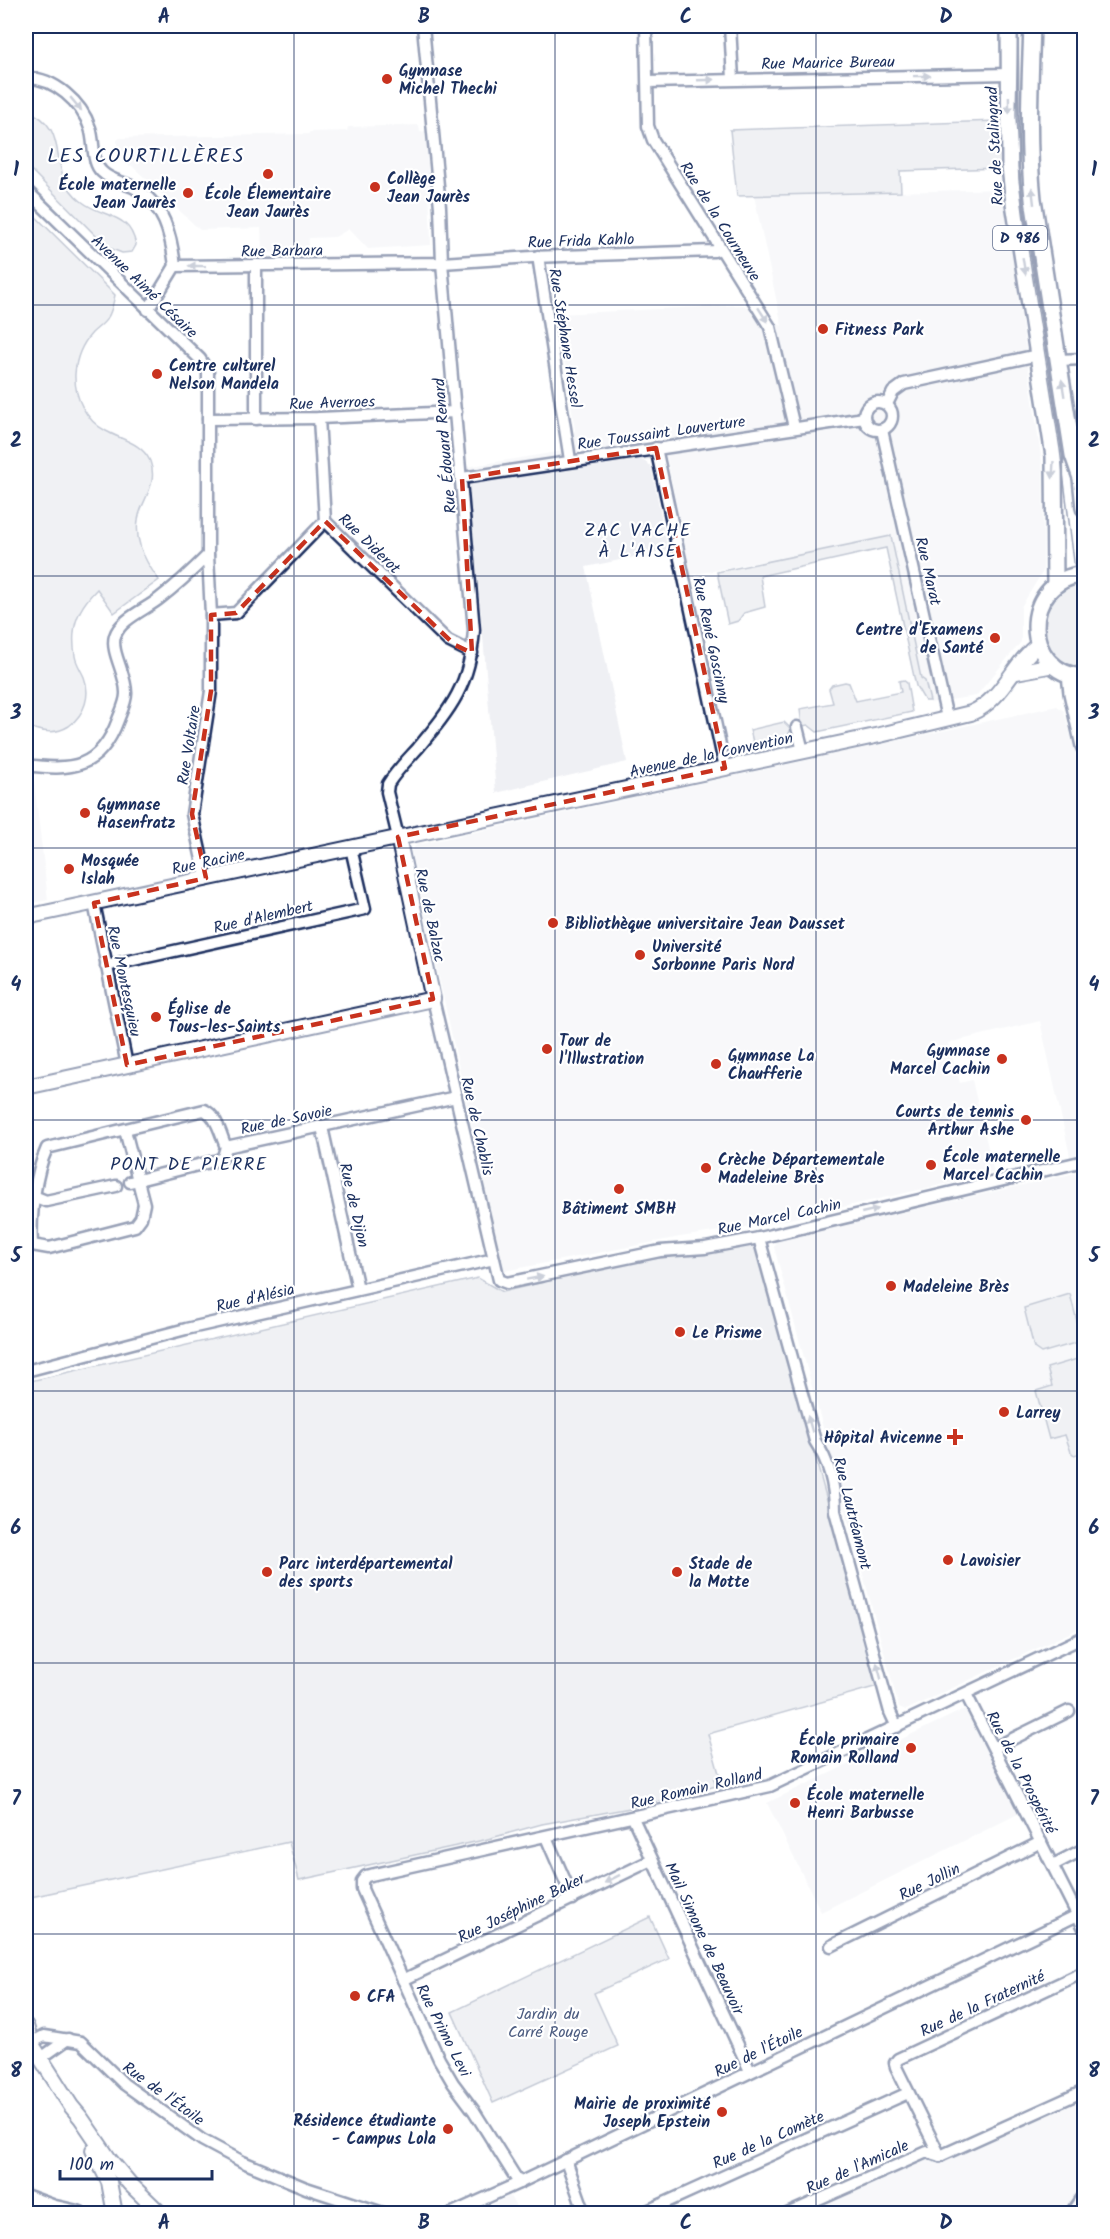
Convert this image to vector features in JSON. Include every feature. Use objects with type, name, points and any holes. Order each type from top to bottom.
[{"type":"main road","name":"Rue de Stalingrad","points":[[1009,26],[1010,167],[1054,456],[1055,585]]},
{"type":"main road","name":"Rue de Stalingrad","points":[[1032,26],[1029,159],[1040,247],[1073,455],[1081,478],[1084,508]]},
{"type":"main road","points":[[1084,574],[1055,585],[1042,599],[1036,622],[1039,644],[1043,652],[1054,665],[1077,676],[1072,693],[1084,746]]},
{"type":"main road","points":[[26,2198],[57,2211],[79,2214]]},
{"type":"street","name":"Rue Édouard Renard","points":[[398,837],[387,792],[388,784],[442,719],[454,701],[464,683],[472,653],[474,630],[423,26]]},
{"type":"street","name":"Rue de la Courneuve","points":[[646,26],[648,126],[653,140],[771,327],[794,427]]},
{"type":"street","points":[[730,26],[733,79]]},
{"type":"street","name":"Rue Maurice Bureau","points":[[648,82],[1008,74]]},
{"type":"street","points":[[26,78],[47,82],[73,99],[90,128],[96,164],[102,172],[114,180],[133,187],[148,197],[159,209],[168,226],[176,266],[148,310]]},
{"type":"street","name":"Avenue Aimé Césaire","points":[[26,190],[200,359],[208,372],[208,419]]},
{"type":"street","name":"Rue Frida Kahlo","points":[[442,263],[538,256],[720,249]]},
{"type":"street","name":"Rue Stéphane Hessel","points":[[538,256],[570,460]]},
{"type":"street","name":"Rue Barbara","points":[[176,266],[442,263]]},
{"type":"street","points":[[256,266],[256,419]]},
{"type":"street","points":[[887,404],[892,392],[904,384],[1038,355]]},
{"type":"street","points":[[1058,360],[1084,358]]},
{"type":"street","points":[[873,403],[887,404],[893,417],[890,425],[882,430],[872,429],[864,418],[866,409],[873,403]]},
{"type":"street","name":"Rue Averroes","points":[[208,419],[319,418],[456,412]]},
{"type":"street","name":"Rue Diderot","points":[[319,418],[326,521],[448,640],[472,653]]},
{"type":"street","name":"Rue Toussaint Louverture","points":[[462,478],[570,460],[864,418]]},
{"type":"street","name":"Rue Voltaire","points":[[206,878],[192,814],[211,691],[208,419]]},
{"type":"street","name":"Rue Marat","points":[[882,430],[946,718]]},
{"type":"street","name":"Rue René Goscinny","points":[[656,448],[724,768]]},
{"type":"street","points":[[211,615],[236,613],[326,521]]},
{"type":"street","points":[[26,765],[56,769],[82,764],[100,750],[115,727],[127,696],[123,672],[114,652],[114,637],[121,626],[158,600],[208,555]]},
{"type":"street","name":"Avenue de la Convention","points":[[398,837],[971,713],[981,708],[1016,672],[1027,653],[1039,644]]},
{"type":"street","points":[[1016,672],[1054,665]]},
{"type":"street","points":[[797,727],[803,751]]},
{"type":"street","name":"Rue Racine","points":[[26,917],[398,837]]},
{"type":"street","name":"Rue de Balzac","points":[[398,837],[433,999]]},
{"type":"street","name":"Rue d'Alembert","points":[[106,966],[365,909],[351,848]]},
{"type":"street","name":"Rue Montesquieu","points":[[94,903],[127,1065]]},
{"type":"street","points":[[26,1088],[433,999]]},
{"type":"street","name":"Rue de Chablis","points":[[433,999],[494,1259]]},
{"type":"street","name":"Rue de Savoie","points":[[134,1181],[218,1160],[223,1157],[226,1147],[456,1097]]},
{"type":"street","points":[[125,1130],[134,1181],[144,1204],[141,1218],[135,1226],[49,1248],[32,1245],[30,1195],[47,1148],[204,1110],[210,1112],[213,1117],[226,1147]]},
{"type":"street","name":"Rue de Dijon","points":[[322,1127],[358,1289]]},
{"type":"street","name":"Rue Marcel Cachin","points":[[494,1259],[499,1280],[507,1283],[660,1251],[705,1248],[759,1238],[1084,1161]]},
{"type":"street","points":[[30,1195],[46,1201],[116,1186]]},
{"type":"street","name":"Rue Lautréamont","points":[[759,1238],[815,1441],[824,1455],[835,1494],[835,1511],[890,1712],[897,1727]]},
{"type":"street","name":"Rue d'Alésia","points":[[26,1371],[186,1329],[494,1259]]},
{"type":"street","name":"Rue Romain Rolland","points":[[362,1881],[366,1876],[770,1786],[1084,1637]]},
{"type":"street","name":"Rue de la Prospérité","points":[[966,1694],[1053,1865],[1081,1914],[1084,1928]]},
{"type":"street","points":[[994,1748],[1069,1711]]},
{"type":"street","name":"Mail Simone de Beauvoir","points":[[633,1818],[750,2071]]},
{"type":"street","points":[[546,1837],[573,1899]]},
{"type":"street","name":"Rue Jollin","points":[[831,1946],[1041,1842]]},
{"type":"street","points":[[1053,1865],[1084,1850]]},
{"type":"street","name":"Rue Joséphine Baker","points":[[403,1980],[652,1860]]},
{"type":"street","name":"Rue Primo Levi","points":[[362,1881],[362,1889],[453,2083],[474,2111],[519,2183]]},
{"type":"street","name":"Rue de l'Étoile","points":[[450,2214],[1081,1914]]},
{"type":"street","name":"Rue de la Fraternité","points":[[908,2093],[895,2063],[898,2059],[1084,1972]]},
{"type":"street","points":[[26,2026],[28,2042],[70,2106],[118,2171],[161,2214]]},
{"type":"street","name":"Rue de l'Étoile","points":[[28,2042],[44,2036],[84,2043],[109,2072],[169,2118],[243,2162],[306,2188],[386,2214]]},
{"type":"street","points":[[40,2058],[68,2039]]},
{"type":"street","name":"Rue de l'Amicale","points":[[787,2214],[927,2152],[940,2156],[1084,2091]]},
{"type":"street","points":[[908,2093],[940,2156]]},
{"type":"street","name":"Rue de la Comète","points":[[640,2214],[908,2093]]},
{"type":"street","points":[[70,2106],[75,2121],[98,2157],[109,2182],[115,2214]]},
{"type":"street","points":[[566,2160],[585,2214]]},
{"type":"highlighted area","points":[[656,448],[725,768],[398,837],[433,999],[127,1065],[94,903],[206,878],[192,814],[211,691],[211,615],[236,613],[325,521],[455,645],[472,653],[462,478]]},
{"type":"shaded area","points":[[419,125],[420,132],[427,131],[431,245],[368,249],[349,229],[335,237],[309,238],[308,245],[297,252],[262,253],[261,228],[200,230],[131,165],[117,155],[117,140],[120,138],[309,134],[309,132],[347,131],[348,127]]},
{"type":"shaded area","points":[[1003,189],[1043,471],[1043,571],[1021,607],[1021,642],[976,696],[930,703],[925,681],[921,678],[891,536],[691,575],[667,459],[642,460],[651,466],[668,550],[586,567],[627,762],[496,793],[466,467],[563,451],[575,430],[557,314],[743,305],[782,326],[754,196]]},
{"type":"shaded area","points":[[1057,706],[1064,711],[1084,783],[1084,1152],[1070,1156],[1040,1021],[948,1043],[960,1083],[972,1080],[994,1173],[767,1224],[680,1237],[504,1271],[411,851],[416,845]]},
{"type":"shaded area","points":[[26,781],[34,781],[48,900],[26,904]]},
{"type":"shaded area","name":"Hôpital Avicenne","points":[[1084,1171],[1084,1626],[906,1710],[899,1707],[774,1247],[777,1241]]},
{"type":"shaded area","points":[[965,1709],[1020,1813],[821,1912],[767,1803]]},
{"type":"shaded area","points":[[1084,2100],[1084,2213],[803,2214],[926,2158],[941,2162]]},
{"type":"shaded area","points":[[510,2196],[519,2213],[475,2213]]},
{"type":"green space","points":[[26,110],[41,118],[50,128],[55,139],[63,177],[70,189],[89,207],[114,217],[128,226],[136,245],[132,252],[122,253],[107,247],[26,165]]},
{"type":"green space","points":[[997,121],[1002,168],[900,171],[901,192],[737,196],[730,130]]},
{"type":"green space","points":[[26,207],[115,295],[105,322],[88,337],[80,352],[75,383],[79,400],[87,415],[99,427],[137,446],[150,461],[152,480],[141,509],[137,528],[140,546],[159,580],[114,613],[97,589],[85,603],[76,620],[74,647],[86,684],[87,697],[83,710],[75,721],[64,729],[53,732],[26,726]]},
{"type":"green space","points":[[891,536],[921,678],[925,681],[930,701],[925,701],[916,686],[886,548],[760,576],[765,607],[744,613],[738,621],[728,624],[717,572]]},
{"type":"green space","points":[[1084,581],[1084,671],[1066,665],[1053,654],[1045,640],[1042,625],[1045,610],[1053,597],[1066,587]]},
{"type":"green space","points":[[903,680],[907,683],[912,712],[817,732],[808,725],[802,726],[800,709],[833,703],[829,689],[832,685],[849,683],[856,701],[901,692],[899,681]]},
{"type":"green space","points":[[784,722],[791,729],[786,739],[754,746],[750,730]]},
{"type":"green space","points":[[752,1244],[758,1249],[878,1686],[708,1734],[720,1777],[714,1779],[716,1786],[641,1806],[542,1824],[484,1840],[299,1880],[289,1842],[26,1898],[26,1382],[478,1278],[502,1292],[620,1264]]},
{"type":"green space","points":[[1070,1294],[1082,1341],[1041,1353],[1034,1348],[1024,1308]]},
{"type":"green space","points":[[1084,1357],[1084,1452],[1074,1455],[1065,1435],[1049,1439],[1036,1391],[1052,1386],[1047,1368]]},
{"type":"green space","name":"Jardin du Carré Rouge","points":[[650,1917],[669,1959],[594,1993],[618,2046],[493,2103],[452,2012]]},
{"type":"tram line","points":[[1018,26],[1016,115],[1019,180],[1060,449],[1084,642]]},
{"type":"railway","points":[[1063,2214],[1084,2183]]},
{"type":"place","name":"Gymnase Michel Thechi","points":[[387,79]]},
{"type":"place","name":"École Élementaire Jean Jaurès","points":[[268,174]]},
{"type":"place","name":"Collège Jean Jaurès","points":[[375,187]]},
{"type":"place","name":"École maternelle Jean Jaurès","points":[[188,193]]},
{"type":"place","name":"Fitness Park","points":[[823,329]]},
{"type":"place","name":"Centre culturel Nelson Mandela","points":[[157,374]]},
{"type":"place","name":"Centre d'Examens de Santé","points":[[995,638]]},
{"type":"place","name":"Gymnase Hasenfratz","points":[[85,813]]},
{"type":"place","name":"Mosquée Islah","points":[[69,869]]},
{"type":"place","name":"Bibliothèque universitaire Jean Dausset","points":[[553,923]]},
{"type":"place","name":"Université Sorbonne Paris Nord","points":[[640,955]]},
{"type":"place","name":"Église de Tous-les-Saints","points":[[156,1017]]},
{"type":"place","name":"Tour de l'Illustration","points":[[547,1049]]},
{"type":"place","name":"Gymnase Marcel Cachin","points":[[1002,1059]]},
{"type":"place","name":"Gymnase La Chaufferie","points":[[716,1064]]},
{"type":"place","name":"Courts de tennis Arthur Ashe","points":[[1026,1120]]},
{"type":"place","name":"École maternelle Marcel Cachin","points":[[931,1165]]},
{"type":"place","name":"Crèche Départementale Madeleine Brès","points":[[706,1168]]},
{"type":"place","name":"Bâtiment SMBH","points":[[619,1189]]},
{"type":"place","name":"Madeleine Brès","points":[[891,1286]]},
{"type":"place","name":"Le Prisme","points":[[680,1332]]},
{"type":"place","name":"Larrey","points":[[1004,1412]]},
{"type":"place","name":"Hôpital Avicenne","points":[[955,1437]]},
{"type":"place","name":"Lavoisier","points":[[948,1560]]},
{"type":"place","name":"Parc interdépartemental des sports","points":[[267,1572]]},
{"type":"place","name":"Stade de la Motte","points":[[677,1572]]},
{"type":"place","name":"École primaire Romain Rolland","points":[[911,1748]]},
{"type":"place","name":"École maternelle Henri Barbusse","points":[[795,1803]]},
{"type":"place","name":"CFA","points":[[355,1996]]},
{"type":"place","name":"Mairie de proximité Joseph Epstein","points":[[722,2112]]},
{"type":"place","name":"Résidence étudiante - Campus Lola","points":[[448,2129]]},
{"type":"district","name":"LES COURTILLÈRES","points":[[146,155]]},
{"type":"district","name":"ZAC VACHE À L'AISE","points":[[638,540]]},
{"type":"district","name":"PONT DE PIERRE","points":[[189,1164]]}]
